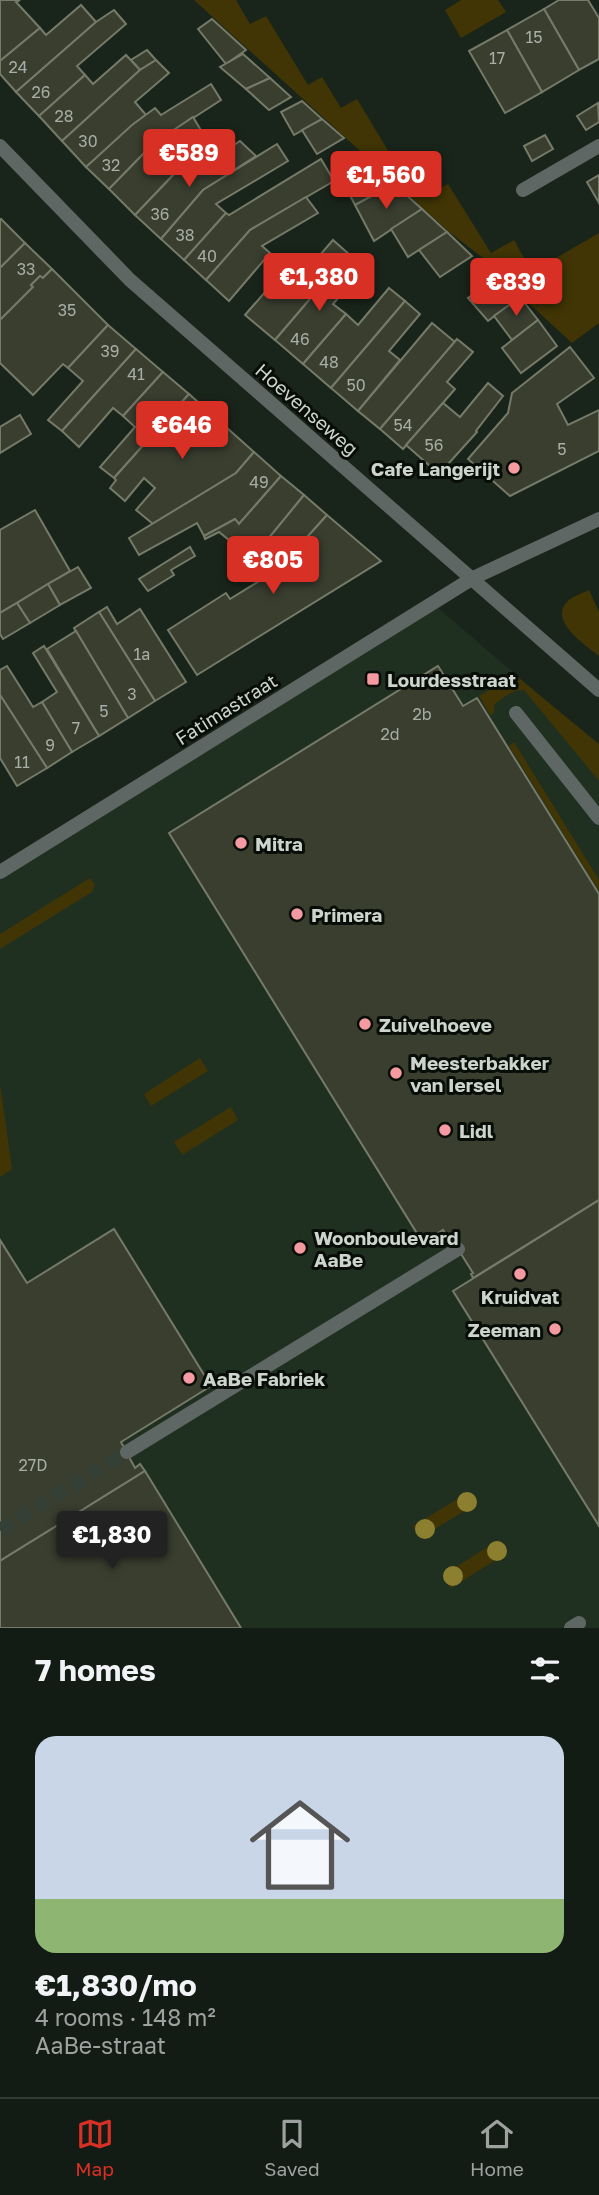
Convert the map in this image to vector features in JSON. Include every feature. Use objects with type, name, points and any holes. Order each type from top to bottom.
[{"type":"street","name":"Hoevenseweg","points":[[0,146],[130,280],[599,690]]},
{"type":"street","points":[[523,190],[599,146]]},
{"type":"street","points":[[473,578],[599,519]]},
{"type":"street","name":"Fatimastraat","points":[[0,872],[473,578]]},
{"type":"street","points":[[516,713],[599,818]]},
{"type":"street","points":[[127,1452],[458,1249]]},
{"type":"shaded area","points":[[194,0],[236,0],[250,24],[266,16],[308,85],[322,77],[341,108],[357,99],[399,169],[414,161],[432,193],[448,184],[491,253],[514,240],[532,272],[599,233],[599,323],[572,343],[522,297],[504,274],[448,231]]},
{"type":"shaded area","points":[[461,0],[498,0],[506,12],[461,38],[445,10]]},
{"type":"shaded area","points":[[589,590],[599,612],[599,656],[570,631],[562,616],[563,608],[569,600]]},
{"type":"shaded area","name":"Woonboulevard AaBe","points":[[431,602],[599,746],[599,1628],[0,1628],[0,868]]},
{"type":"shaded area","points":[[515,675],[599,744],[599,781],[524,690],[512,692],[494,705],[494,713],[490,715],[479,696]]},
{"type":"shaded area","points":[[514,742],[599,880],[599,891],[509,746]]},
{"type":"shaded area","points":[[90,878],[95,885],[92,892],[0,949],[0,934]]},
{"type":"shaded area","points":[[200,1058],[208,1071],[151,1106],[144,1094]]},
{"type":"shaded area","points":[[0,1084],[12,1169],[0,1177]]},
{"type":"shaded area","points":[[231,1107],[238,1120],[182,1155],[174,1142]]},
{"type":"shaded area","points":[[469,1492],[476,1504],[420,1538],[413,1526]]},
{"type":"shaded area","points":[[499,1540],[507,1553],[451,1588],[443,1575]]},
{"type":"building","points":[[0,0],[20,0],[16,2],[40,28],[0,61]]},
{"type":"building","points":[[559,0],[588,0],[599,18],[599,59],[579,70],[544,9]]},
{"type":"building","points":[[81,5],[96,22],[16,92],[0,74],[0,61],[40,28],[46,35]]},
{"type":"building","points":[[544,9],[579,70],[542,92],[507,30]]},
{"type":"building","points":[[114,10],[126,24],[77,66],[85,75],[39,116],[16,92],[96,22]]},
{"type":"building","points":[[212,19],[246,50],[226,64],[198,29]]},
{"type":"building","points":[[507,30],[542,92],[505,113],[469,51]]},
{"type":"building","points":[[147,50],[156,60],[140,70],[131,60]]},
{"type":"building","points":[[243,54],[270,78],[246,89],[220,67]]},
{"type":"building","points":[[126,55],[140,70],[62,141],[39,116],[85,75],[93,84]]},
{"type":"building","points":[[156,60],[169,73],[135,102],[146,115],[86,167],[62,141],[140,70]]},
{"type":"building","points":[[270,78],[291,97],[269,110],[246,89]]},
{"type":"building","points":[[211,84],[221,100],[153,144],[109,189],[86,167],[155,108],[161,115]]},
{"type":"building","points":[[302,101],[322,119],[294,135],[281,112]]},
{"type":"building","points":[[598,103],[599,122],[586,130],[577,116]]},
{"type":"building","points":[[193,117],[202,132],[185,143],[192,155],[175,166],[178,170],[135,215],[109,189],[153,144]]},
{"type":"building","points":[[322,119],[344,138],[317,154],[302,130]]},
{"type":"building","points":[[545,135],[553,149],[532,161],[524,146]]},
{"type":"building","points":[[240,141],[256,156],[203,190],[161,239],[135,215],[178,170],[186,177]]},
{"type":"building","points":[[277,144],[288,161],[216,204],[226,213],[184,260],[161,239],[203,190]]},
{"type":"building","points":[[321,159],[334,181],[250,230],[206,280],[184,260],[226,213],[229,215]]},
{"type":"building","points":[[369,162],[394,184],[355,205],[340,177]]},
{"type":"building","points":[[599,175],[599,203],[587,182]]},
{"type":"building","points":[[394,184],[422,209],[374,241],[355,205]]},
{"type":"building","points":[[306,197],[318,213],[262,246],[270,253],[229,301],[206,280],[250,230]]},
{"type":"building","points":[[422,209],[447,232],[408,257],[391,229]]},
{"type":"building","points":[[0,220],[25,243],[0,268]]},
{"type":"building","points":[[447,232],[472,256],[440,277],[419,250]]},
{"type":"building","points":[[333,240],[350,255],[275,340],[245,315],[286,268],[299,279]]},
{"type":"building","points":[[25,243],[52,269],[43,278],[40,276],[31,285],[33,287],[0,320],[0,268]]},
{"type":"building","points":[[350,255],[364,268],[333,304],[346,314],[303,364],[275,340]]},
{"type":"building","points":[[52,269],[108,325],[68,368],[63,364],[33,395],[0,363],[0,320],[33,287],[31,285],[40,276],[43,278]]},
{"type":"building","points":[[505,274],[520,297],[488,321],[468,298]]},
{"type":"building","points":[[389,288],[405,301],[331,388],[303,364],[346,314],[358,325]]},
{"type":"building","points":[[520,297],[538,320],[512,340],[494,316]]},
{"type":"building","points":[[405,301],[420,314],[389,351],[400,360],[358,411],[331,388]]},
{"type":"building","points":[[538,320],[557,346],[521,373],[502,348]]},
{"type":"building","points":[[432,323],[455,342],[380,429],[358,411]]},
{"type":"building","points":[[108,325],[136,349],[62,431],[48,420],[83,381],[68,368]]},
{"type":"building","points":[[457,339],[473,352],[447,382],[455,389],[403,449],[380,429]]},
{"type":"building","points":[[570,347],[594,378],[557,404],[568,425],[599,410],[599,451],[510,496],[468,459],[508,413],[512,393]]},
{"type":"building","points":[[136,349],[163,372],[123,416],[113,408],[79,447],[62,431]]},
{"type":"building","points":[[163,372],[189,394],[114,478],[100,467],[135,427],[123,416]]},
{"type":"building","points":[[488,383],[503,396],[477,432],[439,474],[406,445],[443,403],[460,417]]},
{"type":"building","points":[[189,394],[254,452],[236,473],[153,524],[136,510],[155,488],[144,478],[125,501],[110,488],[116,480],[114,478]]},
{"type":"building","points":[[20,415],[31,434],[0,453],[0,427]]},
{"type":"building","points":[[254,452],[281,476],[239,524],[235,519],[204,536],[197,523],[139,555],[129,538],[236,473]]},
{"type":"building","points":[[281,476],[304,495],[264,544],[262,542],[245,553],[219,532],[205,539],[204,536],[235,519],[239,524]]},
{"type":"building","points":[[304,495],[327,515],[283,564],[268,574],[245,553],[262,542],[264,544]]},
{"type":"building","points":[[35,510],[70,571],[0,613],[0,530]]},
{"type":"building","points":[[327,515],[381,561],[197,675],[168,630],[226,593],[230,599],[269,575],[283,564]]},
{"type":"building","points":[[190,547],[195,556],[171,570],[174,575],[148,591],[139,579]]},
{"type":"building","points":[[78,567],[91,588],[60,605],[48,584]]},
{"type":"building","points":[[48,584],[60,605],[30,623],[17,603]]},
{"type":"building","points":[[17,603],[30,623],[3,639],[0,634],[0,613]]},
{"type":"building","points":[[107,607],[117,624],[140,609],[186,682],[155,701],[99,612]]},
{"type":"building","points":[[99,612],[155,701],[128,718],[74,628]]},
{"type":"building","points":[[76,631],[128,718],[99,736],[47,649]]},
{"type":"building","points":[[44,646],[99,736],[72,752],[42,702],[57,692],[33,653]]},
{"type":"building","points":[[7,666],[33,707],[42,702],[72,752],[47,768],[0,695],[0,670]]},
{"type":"building","points":[[438,666],[463,706],[477,698],[599,894],[599,1200],[473,1278],[473,1273],[448,1233],[446,1235],[443,1230],[423,1243],[169,833]]},
{"type":"building","points":[[0,695],[47,768],[17,786],[0,758]]},
{"type":"building","points":[[599,1200],[599,1526],[453,1291]]},
{"type":"building","points":[[114,1229],[211,1386],[121,1442],[135,1468],[140,1464],[145,1471],[0,1561],[0,1240],[27,1283]]},
{"type":"building","points":[[145,1471],[241,1628],[0,1628],[0,1561]]},
{"type":"tunnel","points":[[0,1530],[127,1452]]},
{"type":"place","name":"Cafe Langerijt","points":[[514,468]]},
{"type":"place","name":"Lourdesstraat","points":[[373,679]]},
{"type":"place","name":"Mitra","points":[[241,843]]},
{"type":"place","name":"Primera","points":[[297,914]]},
{"type":"place","name":"Zuivelhoeve","points":[[365,1024]]},
{"type":"place","name":"Meesterbakker van Iersel","points":[[396,1073]]},
{"type":"place","name":"Lidl","points":[[445,1130]]},
{"type":"place","name":"Woonboulevard AaBe","points":[[300,1248]]},
{"type":"place","name":"Kruidvat","points":[[520,1274]]},
{"type":"place","name":"Zeeman","points":[[555,1329]]},
{"type":"place","name":"AaBe Fabriek","points":[[189,1378]]}]
